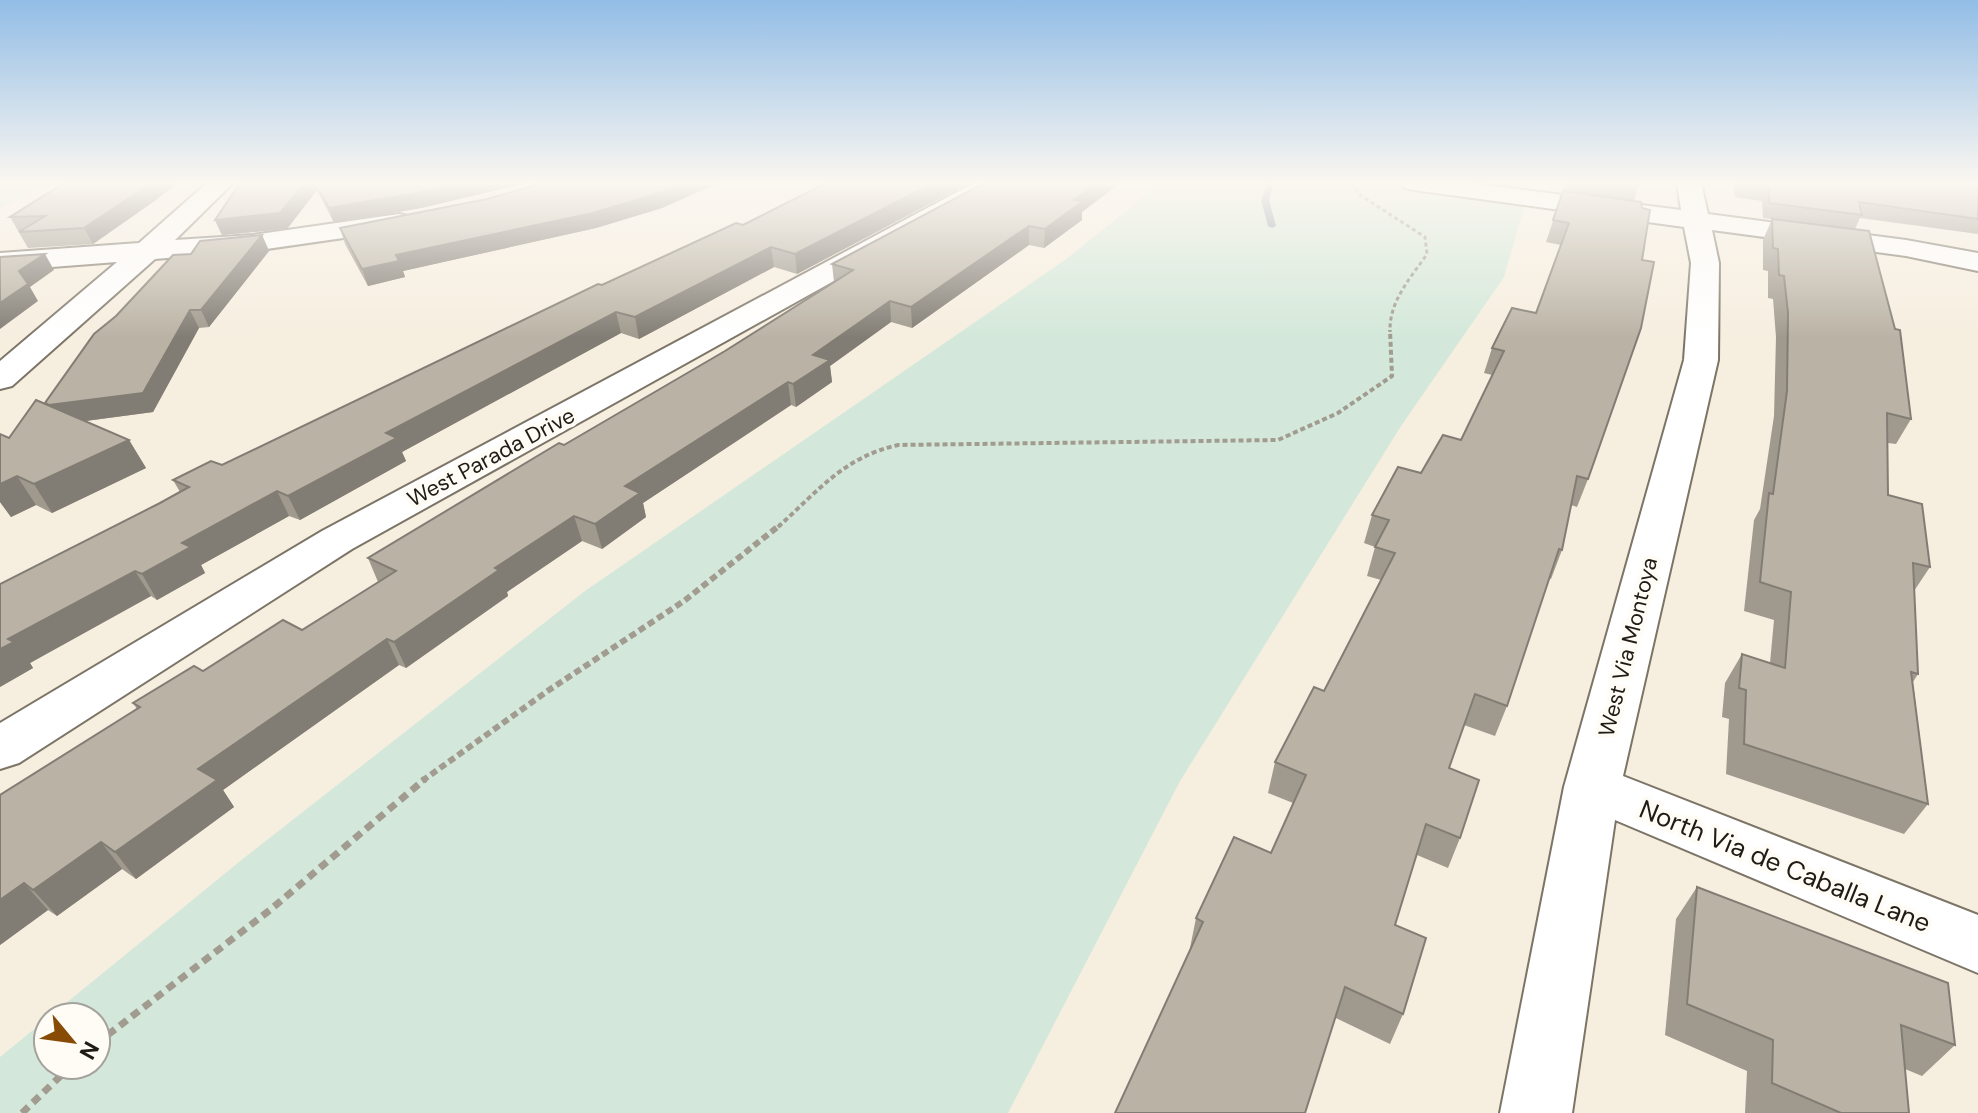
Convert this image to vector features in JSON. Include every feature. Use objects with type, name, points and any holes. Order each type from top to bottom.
[{"type":"street","points":[[0,379],[165,235]]},
{"type":"street","points":[[0,262],[146,252],[316,235]]},
{"type":"street","name":"West Parada Drive","points":[[0,749],[337,540],[897,235]]},
{"type":"street","name":"West Via Montoya","points":[[1536,1113],[1592,787],[1701,360],[1705,263],[1699,235]]},
{"type":"street","points":[[1846,235],[1978,262]]},
{"type":"street","name":"North Via de Caballa Lane","points":[[1592,787],[1978,944]]},
{"type":"path","points":[[112,1032],[270,910],[404,794],[549,690],[684,601],[780,525],[835,473],[870,451],[898,445],[1278,440],[1324,424],[1358,403],[1392,376],[1390,319],[1396,299],[1427,254],[1425,237],[1422,235]]},
{"type":"path","points":[[22,1113],[55,1081]]},
{"type":"green space","points":[[1096,235],[1516,235],[1504,277],[1401,426],[1180,781],[1008,1113],[0,1113],[0,1057],[32,1031],[32,1081],[112,1081],[112,1001],[69,1001],[244,858],[585,591],[1065,260]]},
{"type":"building","points":[[262,235],[201,310],[190,310],[143,393],[45,403],[94,334],[116,316],[173,255],[191,254],[200,241]]},
{"type":"building","points":[[344,235],[490,235],[396,255],[399,261],[362,269]]},
{"type":"building","points":[[710,235],[832,235],[795,254],[771,247],[635,317],[616,312],[386,433],[397,438],[288,496],[277,491],[182,543],[191,547],[142,574],[135,571],[8,639],[14,642],[0,649],[0,584],[189,487],[173,480],[211,461],[222,465],[598,284],[602,285]]},
{"type":"building","points":[[887,235],[1016,235],[911,307],[890,301],[813,355],[830,360],[793,384],[788,382],[625,486],[640,493],[595,524],[574,516],[495,568],[499,570],[394,642],[387,639],[198,769],[217,780],[115,852],[101,842],[33,890],[24,883],[0,900],[0,795],[140,707],[133,703],[194,666],[203,671],[283,620],[302,630],[396,571],[368,558],[559,443],[564,445],[725,351],[853,270],[832,264]]},
{"type":"building","points":[[1565,235],[1646,235],[1642,260],[1654,262],[1641,328],[1588,479],[1577,476],[1562,550],[1559,549],[1507,706],[1475,694],[1449,768],[1479,780],[1460,838],[1426,824],[1395,925],[1426,938],[1403,1014],[1345,987],[1305,1113],[1115,1113],[1203,922],[1196,918],[1234,837],[1271,853],[1306,775],[1275,762],[1314,687],[1324,691],[1395,553],[1375,547],[1389,520],[1372,515],[1398,467],[1421,473],[1443,435],[1461,440],[1504,351],[1492,348],[1512,308],[1536,313]]},
{"type":"building","points":[[1773,235],[1870,235],[1895,329],[1900,330],[1911,419],[1887,413],[1888,495],[1922,504],[1930,567],[1913,563],[1918,674],[1911,672],[1928,804],[1744,744],[1746,690],[1739,688],[1742,654],[1785,668],[1791,592],[1760,582],[1769,493],[1773,494],[1787,391],[1788,313],[1784,276],[1779,275],[1778,249],[1773,248]]},
{"type":"building","points":[[45,254],[19,271],[28,284],[0,303],[0,257]]},
{"type":"building","points":[[36,400],[129,440],[34,484],[17,476],[0,484],[0,434],[9,438]]},
{"type":"building","points":[[1697,887],[1948,983],[1955,1045],[1901,1025],[1909,1113],[1841,1113],[1772,1083],[1773,1040],[1687,1004]]}]
